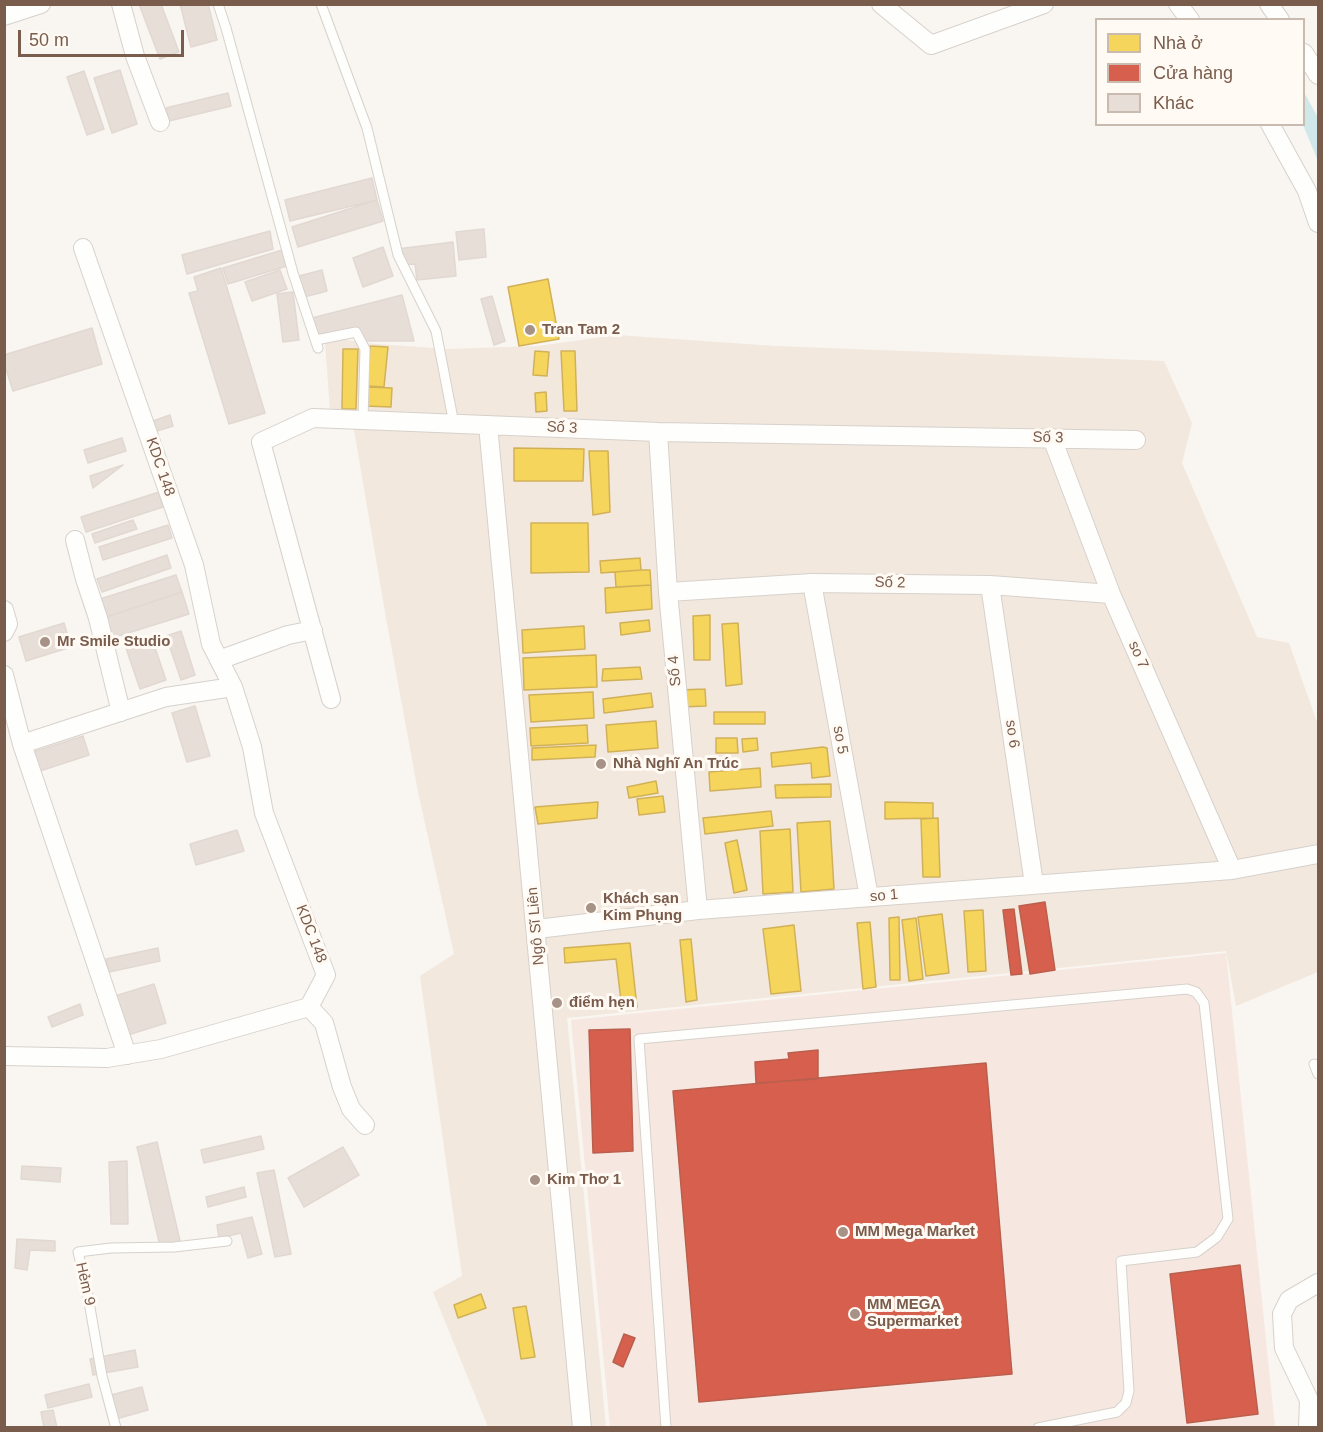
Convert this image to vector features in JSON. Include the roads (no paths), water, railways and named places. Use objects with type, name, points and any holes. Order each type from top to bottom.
[{"type":"street","points":[[4,16],[41,4]]},
{"type":"street","points":[[120,4],[135,57],[160,122]]},
{"type":"street","points":[[881,4],[932,45],[1044,4]]},
{"type":"street","points":[[1178,4],[1188,18]]},
{"type":"street","points":[[1269,4],[1279,18]]},
{"type":"street","points":[[1305,55],[1318,75]]},
{"type":"street","points":[[1271,126],[1307,191],[1318,223]]},
{"type":"street","name":"KDC 148","points":[[83,248],[194,565],[211,644],[233,687],[252,747],[264,813],[326,975],[309,1007]]},
{"type":"street","name":"Số 3","points":[[331,699],[261,442],[313,418],[658,432],[1136,440]]},
{"type":"street","name":"Ngô Sĩ Liên","points":[[488,425],[582,1428]]},
{"type":"street","name":"Số 4","points":[[658,432],[668,592],[698,910]]},
{"type":"street","name":"so 7","points":[[1052,438],[1111,594],[1232,870]]},
{"type":"street","points":[[75,540],[122,712]]},
{"type":"street","name":"Số 2","points":[[668,592],[812,583],[990,585],[1111,594]]},
{"type":"street","name":"so 5","points":[[812,583],[869,897]]},
{"type":"street","name":"so 6","points":[[990,585],[1034,884]]},
{"type":"street","points":[[4,610],[8,624],[4,632]]},
{"type":"street","points":[[219,660],[288,635],[313,630]]},
{"type":"street","points":[[4,675],[22,744],[127,1055]]},
{"type":"street","points":[[22,744],[166,697],[206,689],[233,687]]},
{"type":"street","name":"so 1","points":[[537,929],[698,910],[1232,870],[1318,854]]},
{"type":"street","points":[[4,1056],[107,1058],[127,1055],[161,1049],[309,1007],[324,1023],[351,1110],[365,1125]]},
{"type":"street","points":[[1308,1428],[1309,1400],[1284,1348],[1282,1314],[1289,1300],[1318,1283]]},
{"type":"lane","points":[[218,4],[293,273],[317,344],[356,332],[364,349],[363,420]]},
{"type":"lane","points":[[321,4],[367,128],[398,255],[436,332],[454,424]]},
{"type":"lane","points":[[666,1428],[639,1039],[1187,989],[1196,992],[1204,1003],[1227,1219],[1217,1237],[1197,1252],[1121,1261],[1129,1391],[1126,1403],[1117,1412],[1038,1428]]},
{"type":"lane","points":[[1314,1064],[1318,1074]]},
{"type":"lane","name":"Hẻm 9","points":[[116,1428],[102,1376],[78,1252],[111,1248],[174,1247],[227,1241]]},
{"type":"water","points":[[1305,94],[1318,118],[1318,161],[1303,126]]},
{"type":"place","name":"Tran Tam 2","points":[[530,330]]},
{"type":"place","name":"Mr Smile Studio","points":[[45,642]]},
{"type":"place","name":"Nhà Nghĩ An Trúc","points":[[601,764]]},
{"type":"place","name":"Khách sạn Kim Phụng","points":[[591,908]]},
{"type":"place","name":"điểm hẹn","points":[[557,1003]]},
{"type":"place","name":"Kim Thơ 1","points":[[535,1180]]},
{"type":"place","name":"MM Mega Market","points":[[843,1232]]},
{"type":"place","name":"MM MEGA Supermarket","points":[[855,1314]]}]
